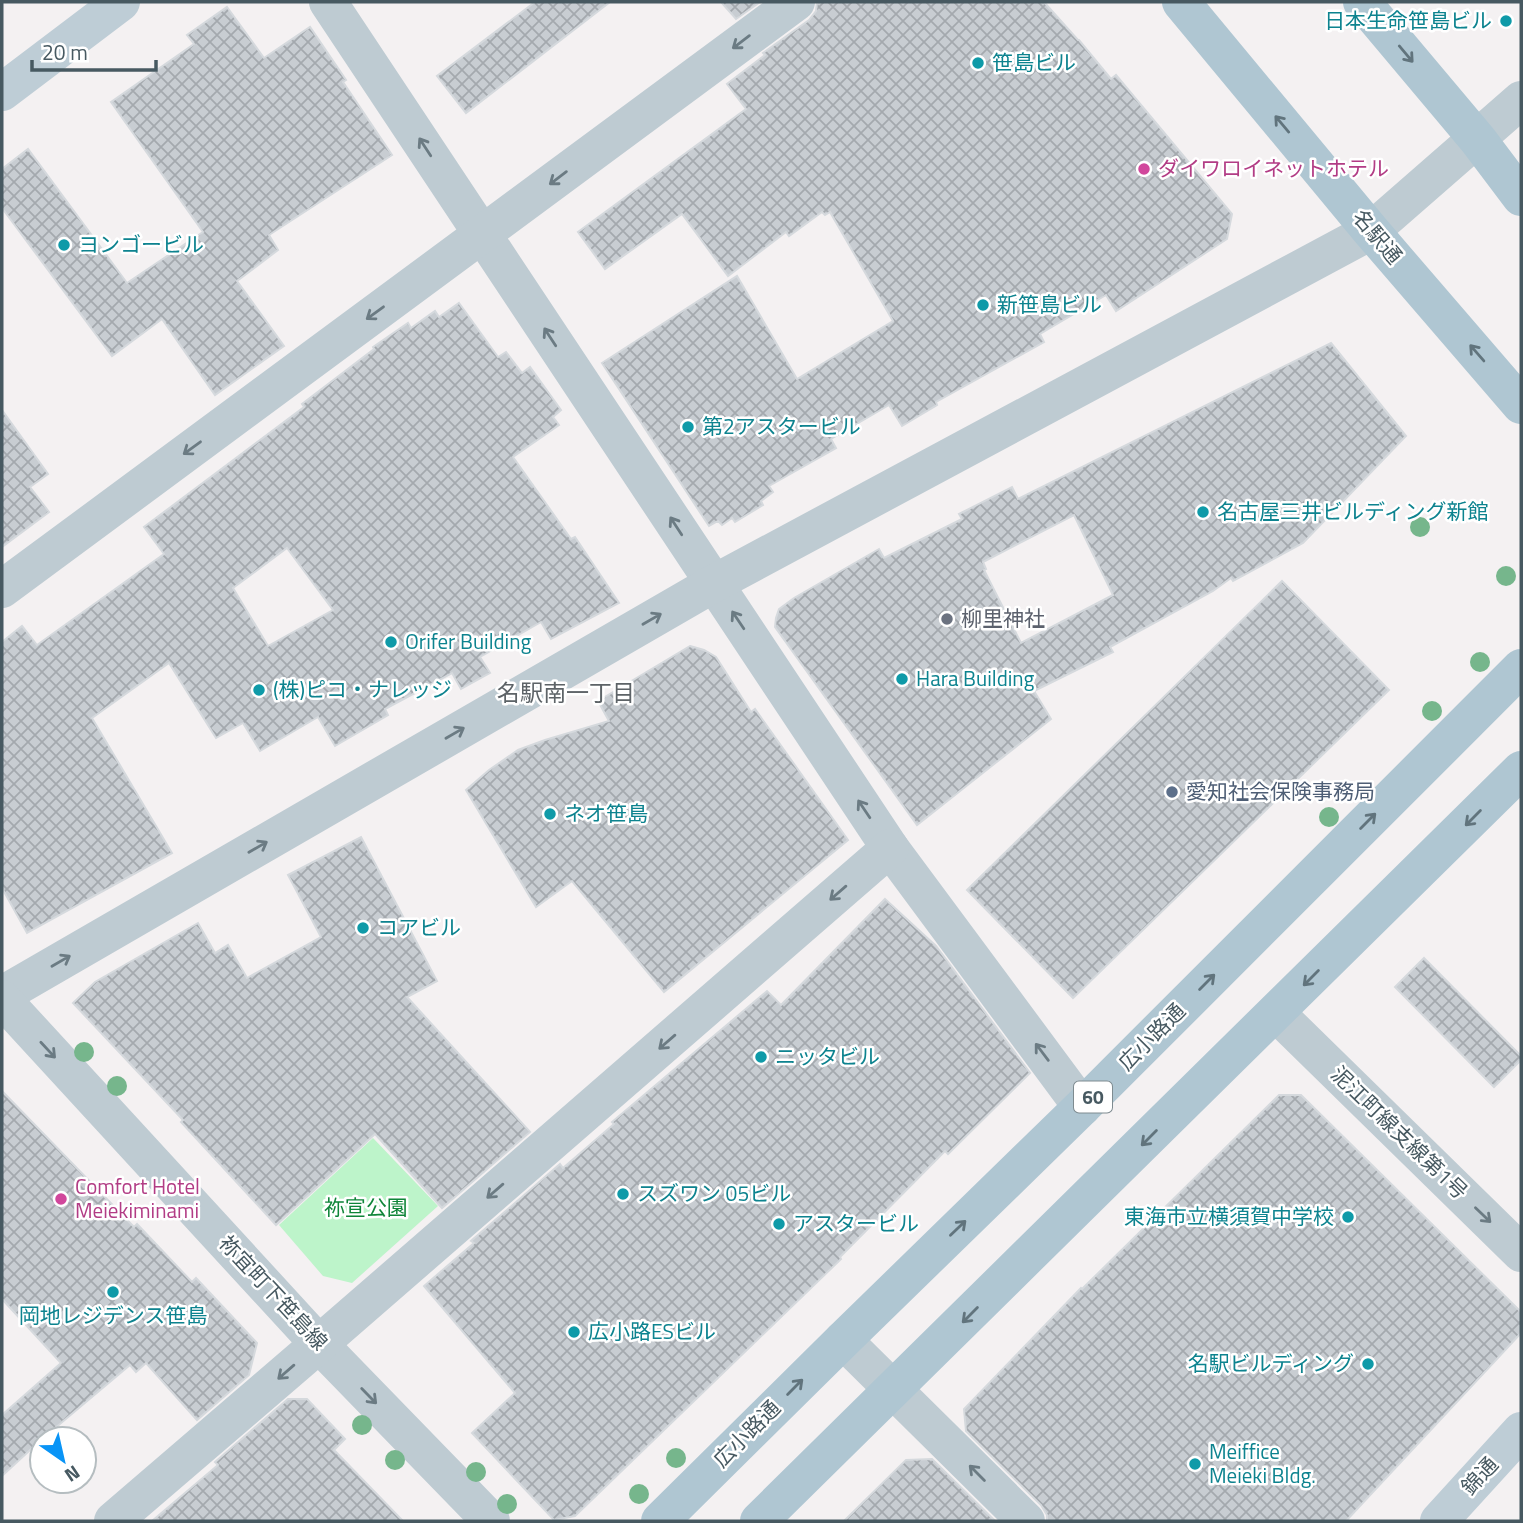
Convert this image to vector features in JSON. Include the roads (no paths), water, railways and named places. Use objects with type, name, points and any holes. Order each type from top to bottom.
[{"type":"main road","name":"名駅通","points":[[1181,2],[1371,232],[1521,405]]},
{"type":"main road","points":[[1362,2],[1478,140],[1521,197]]},
{"type":"main road","name":"広小路通","points":[[660,1521],[1082,1107],[1521,668]]},
{"type":"main road","points":[[759,1521],[1521,770]]},
{"type":"street","points":[[2,92],[121,2]]},
{"type":"street","points":[[328,2],[890,848],[1082,1107]]},
{"type":"street","points":[[2,589],[796,2]]},
{"type":"street","points":[[2,997],[713,584],[1371,232],[1521,100]]},
{"type":"street","points":[[113,1521],[890,848]]},
{"type":"street","name":"祢宜町下笹島線","points":[[2,997],[320,1344],[491,1521]]},
{"type":"street","name":"泥江町線支線第1号","points":[[1276,1013],[1521,1252]]},
{"type":"street","points":[[842,1340],[1026,1521]]},
{"type":"street","name":"錦通","points":[[1439,1521],[1521,1431]]},
{"type":"place","name":"日本生命笹島ビル","points":[[1506,21]]},
{"type":"place","name":"笹島ビル","points":[[978,63]]},
{"type":"place","name":"ダイワロイネットホテル","points":[[1144,169]]},
{"type":"place","name":"ヨンゴービル","points":[[64,245]]},
{"type":"place","name":"新笹島ビル","points":[[983,305]]},
{"type":"place","name":"第2アスタービル","points":[[688,427]]},
{"type":"place","name":"名古屋三井ビルディング新館","points":[[1203,512]]},
{"type":"place","name":"柳里神社","points":[[947,619]]},
{"type":"place","name":"Orifer Building","points":[[391,642]]},
{"type":"place","name":"Hara Building","points":[[902,679]]},
{"type":"place","name":"(株)ピコ・ナレッジ","points":[[259,690]]},
{"type":"place","name":"愛知社会保険事務局","points":[[1172,792]]},
{"type":"place","name":"ネオ笹島","points":[[550,814]]},
{"type":"place","name":"コアビル","points":[[363,928]]},
{"type":"place","name":"ニッタビル","points":[[761,1057]]},
{"type":"place","name":"スズワン 05ビル","points":[[623,1194]]},
{"type":"place","name":"Comfort Hotel Meiekiminami","points":[[61,1199]]},
{"type":"place","name":"東海市立横須賀中学校","points":[[1348,1217]]},
{"type":"place","name":"アスタービル","points":[[779,1224]]},
{"type":"place","name":"岡地レジデンス笹島","points":[[113,1292]]},
{"type":"place","name":"広小路ESビル","points":[[574,1332]]},
{"type":"place","name":"名駅ビルディング","points":[[1368,1364]]},
{"type":"place","name":"Meiffice Meieki Bldg.","points":[[1195,1464]]},
{"type":"district","name":"名駅南一丁目","points":[[566,693]]},
{"type":"park label","name":"祢宣公園","points":[[366,1208]]}]
